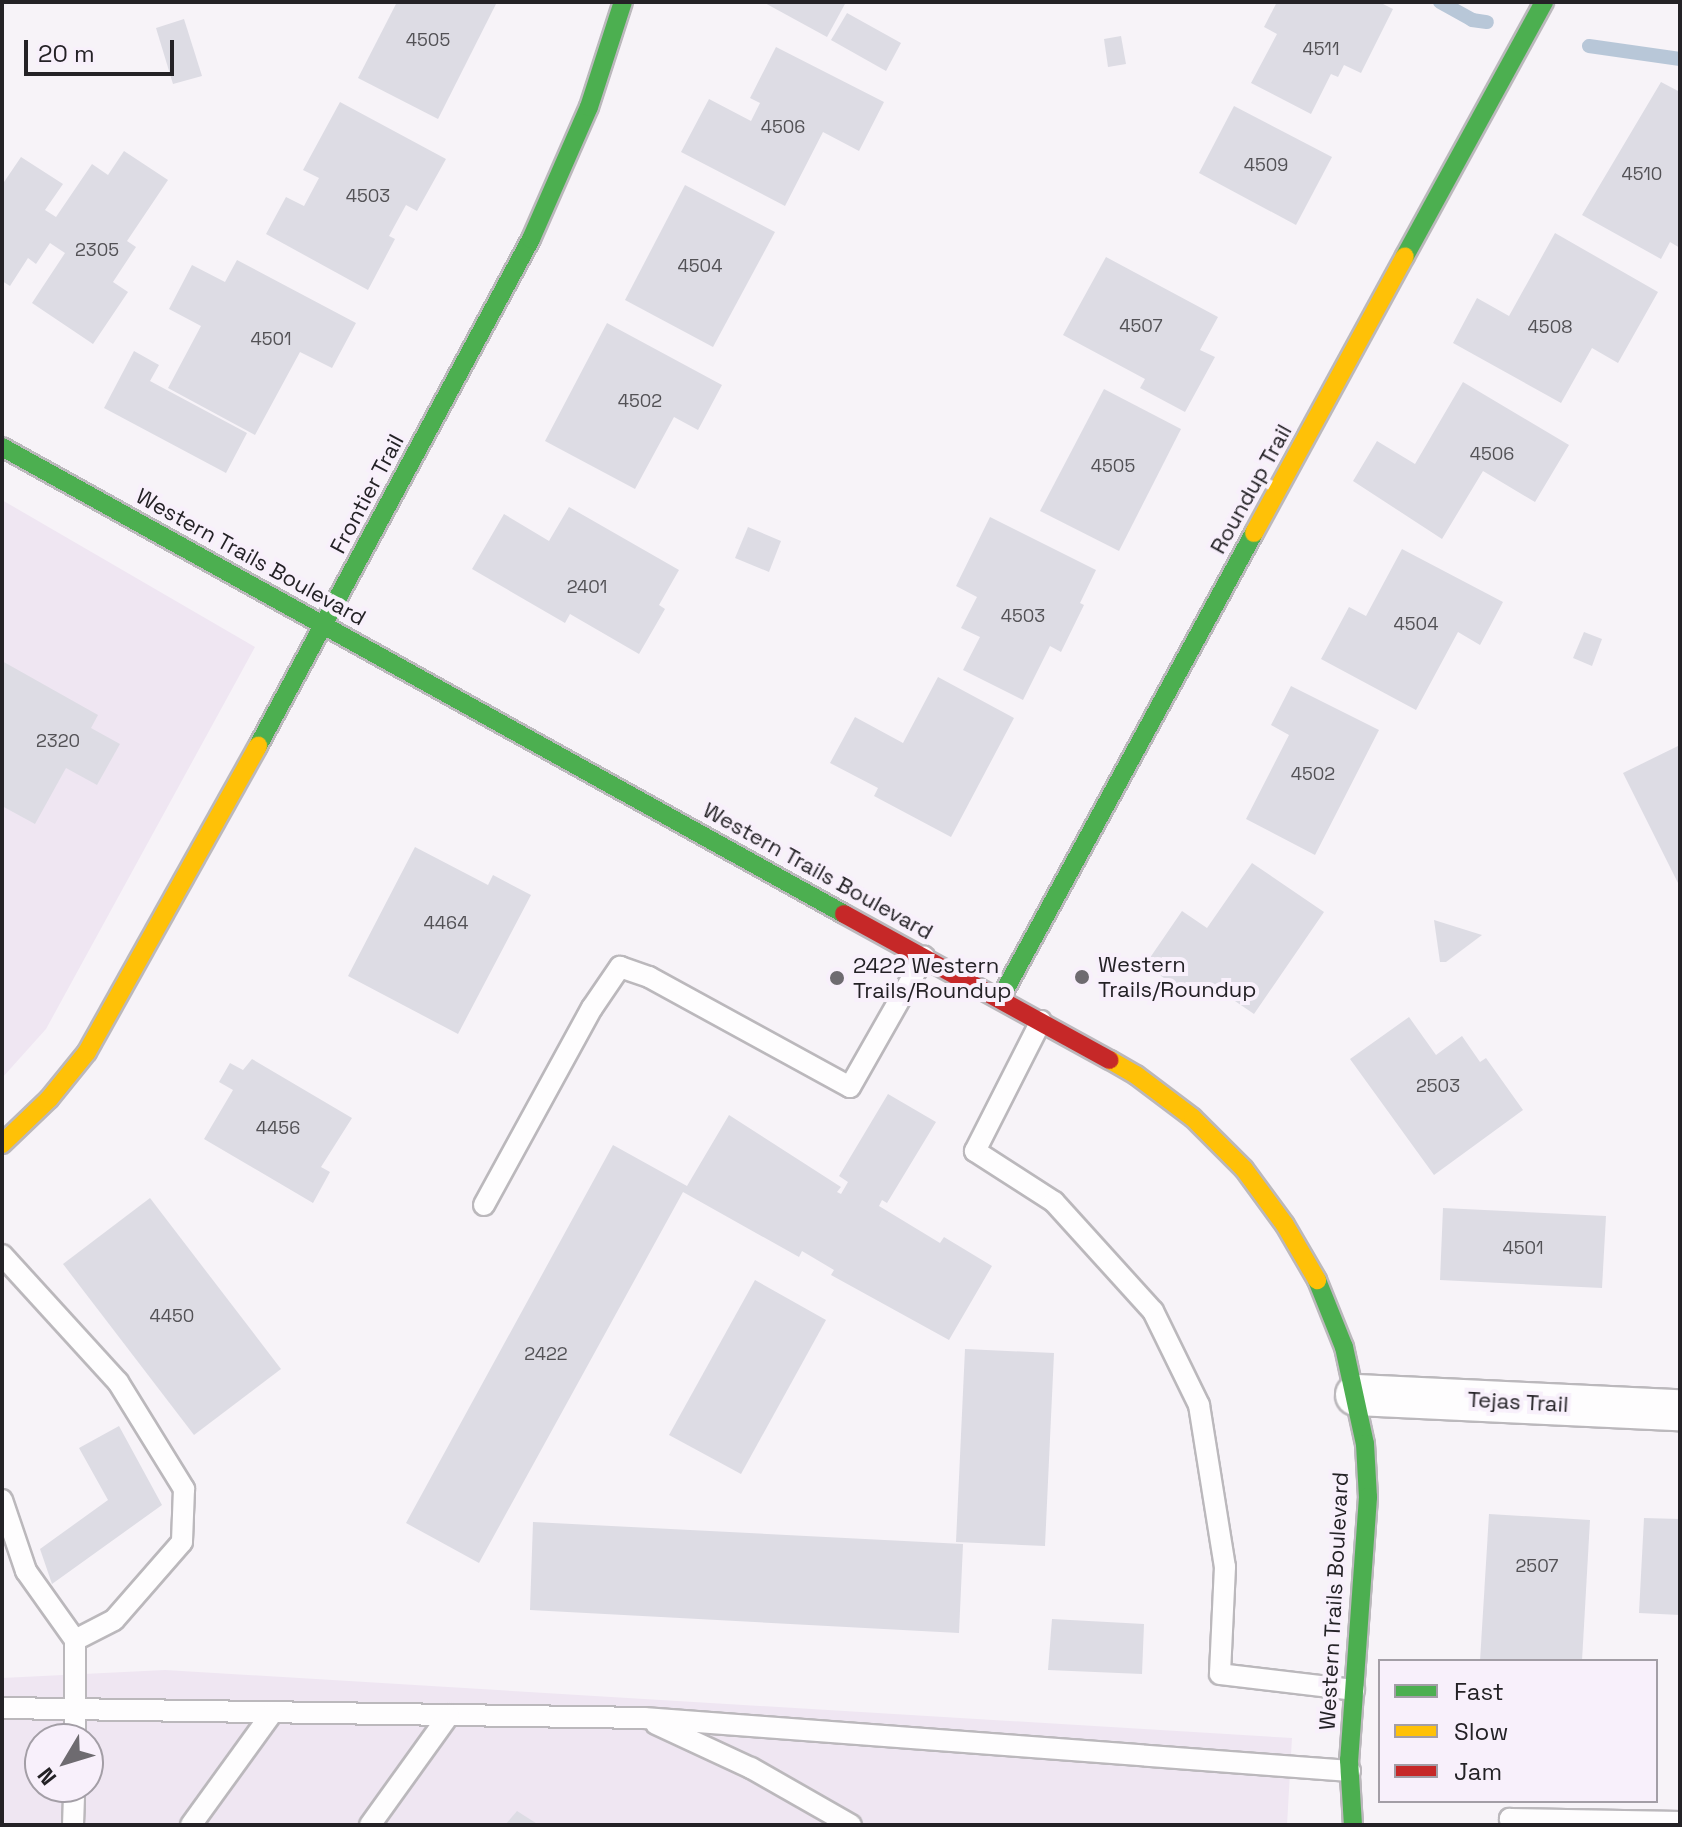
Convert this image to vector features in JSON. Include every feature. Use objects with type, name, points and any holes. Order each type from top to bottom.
[{"type":"street","name":"Frontier Trail","points":[[2,1144],[49,1099],[87,1052],[325,625],[531,239],[589,107],[623,2]]},
{"type":"street","name":"Roundup Trail","points":[[1000,999],[1544,2]]},
{"type":"street","name":"Western Trails Boulevard","points":[[2,447],[1136,1075],[1193,1118],[1244,1169],[1285,1225],[1319,1284],[1344,1347],[1365,1444],[1368,1497],[1350,1771],[1353,1825]]},
{"type":"street","name":"Tejas Trail","points":[[1356,1395],[1680,1410]]},
{"type":"lane","points":[[484,1205],[592,1008],[620,967],[649,977],[850,1087],[924,957]]},
{"type":"lane","points":[[1041,1021],[975,1151],[1054,1202],[1153,1311],[1199,1405],[1225,1567],[1220,1674],[1354,1690]]},
{"type":"lane","points":[[2,1255],[118,1382],[184,1489],[182,1542],[114,1620],[75,1640]]},
{"type":"lane","points":[[2,1500],[26,1571],[75,1640],[76,1723]]},
{"type":"lane","points":[[2,1708],[644,1718],[1350,1771]]},
{"type":"lane","points":[[191,1825],[272,1713]]},
{"type":"lane","points":[[370,1825],[449,1715]]},
{"type":"lane","points":[[644,1718],[751,1768],[851,1825]]},
{"type":"lane","points":[[73,1825],[74,1803]]},
{"type":"lane","points":[[1513,1825],[1510,1819],[1680,1822]]},
{"type":"shaded area","points":[[2,500],[255,647],[46,1029],[2,1078]]},
{"type":"shaded area","points":[[165,1670],[1292,1738],[1287,1825],[2,1825],[2,1678]]},
{"type":"building","points":[[397,2],[497,2],[438,119],[358,78]]},
{"type":"building","points":[[763,2],[846,2],[827,37]]},
{"type":"building","points":[[1277,2],[1379,2],[1393,9],[1361,73],[1344,65],[1338,77],[1331,74],[1311,114],[1251,83],[1277,34],[1264,27]]},
{"type":"building","points":[[847,13],[901,43],[886,71],[831,40]]},
{"type":"building","points":[[184,19],[202,76],[173,84],[156,28]]},
{"type":"building","points":[[1121,36],[1126,64],[1108,67],[1104,39]]},
{"type":"building","points":[[776,47],[884,102],[859,151],[823,132],[785,206],[681,152],[709,99],[751,121],[760,103],[750,98]]},
{"type":"building","points":[[1661,82],[1680,92],[1680,248],[1670,242],[1661,259],[1582,215]]},
{"type":"building","points":[[340,102],[446,159],[417,211],[406,205],[389,236],[395,239],[368,290],[266,234],[286,197],[304,206],[319,178],[303,170]]},
{"type":"building","points":[[1234,106],[1332,157],[1296,225],[1199,173]]},
{"type":"building","points":[[124,151],[168,180],[127,241],[136,247],[113,282],[128,292],[93,344],[32,303],[65,253],[50,243],[36,264],[28,258],[10,286],[2,281],[2,185],[21,157],[63,184],[45,210],[56,217],[92,164],[108,175]]},
{"type":"building","points":[[685,185],[775,232],[713,347],[625,300]]},
{"type":"building","points":[[1555,233],[1658,292],[1618,363],[1592,348],[1561,403],[1453,343],[1477,298],[1509,316]]},
{"type":"building","points":[[1106,257],[1218,317],[1200,350],[1215,357],[1185,412],[1140,388],[1145,379],[1063,335]]},
{"type":"building","points":[[237,260],[356,323],[332,368],[300,352],[255,435],[168,388],[201,326],[169,309],[192,265],[225,282]]},
{"type":"building","points":[[607,323],[722,385],[698,430],[674,417],[635,489],[545,441]]},
{"type":"building","points":[[134,351],[159,365],[150,381],[247,433],[226,473],[104,408]]},
{"type":"building","points":[[1463,382],[1569,445],[1535,502],[1483,471],[1442,539],[1353,481],[1377,441],[1415,464]]},
{"type":"building","points":[[1104,389],[1181,429],[1119,551],[1040,511]]},
{"type":"building","points":[[569,507],[679,570],[659,605],[665,609],[639,654],[570,614],[565,623],[472,569],[504,514],[549,541]]},
{"type":"building","points":[[990,517],[1096,570],[1080,603],[1084,605],[1061,652],[1050,646],[1023,700],[963,670],[980,637],[961,628],[977,597],[956,586]]},
{"type":"building","points":[[748,527],[781,541],[769,572],[735,558]]},
{"type":"building","points":[[1402,549],[1503,602],[1480,645],[1458,632],[1416,710],[1321,659],[1349,607],[1366,616]]},
{"type":"building","points":[[1584,632],[1602,639],[1592,666],[1573,658]]},
{"type":"building","points":[[2,661],[98,715],[91,728],[120,744],[97,785],[66,768],[35,824],[2,806]]},
{"type":"building","points":[[938,677],[1014,718],[951,837],[874,796],[878,788],[830,763],[855,717],[903,743]]},
{"type":"building","points":[[1291,686],[1379,730],[1315,855],[1246,819],[1289,735],[1271,725]]},
{"type":"building","points":[[1680,745],[1680,887],[1623,773]]},
{"type":"building","points":[[415,847],[488,885],[493,875],[531,895],[458,1034],[348,976]]},
{"type":"building","points":[[1252,863],[1324,912],[1254,1014],[1207,982],[1196,1000],[1145,965],[1182,911],[1207,928]]},
{"type":"building","points":[[1434,920],[1482,935],[1446,962],[1440,962]]},
{"type":"building","points":[[1409,1017],[1436,1055],[1462,1036],[1480,1062],[1486,1058],[1523,1110],[1434,1175],[1350,1059]]},
{"type":"building","points":[[252,1059],[352,1118],[321,1167],[330,1172],[313,1203],[204,1139],[233,1090],[219,1082],[230,1063],[243,1070]]},
{"type":"building","points":[[888,1094],[936,1122],[887,1203],[882,1200],[879,1206],[940,1243],[944,1237],[992,1266],[949,1340],[831,1275],[834,1270],[802,1251],[799,1257],[683,1192],[479,1563],[406,1523],[613,1145],[687,1186],[729,1115],[841,1187],[837,1192],[841,1194],[848,1182],[839,1176]]},
{"type":"building","points":[[150,1198],[281,1369],[194,1435],[63,1264]]},
{"type":"building","points":[[1443,1208],[1606,1216],[1602,1288],[1440,1280]]},
{"type":"building","points":[[755,1280],[826,1320],[741,1474],[669,1435]]},
{"type":"building","points":[[965,1349],[1054,1353],[1045,1546],[956,1542]]},
{"type":"building","points":[[119,1426],[162,1505],[52,1584],[40,1549],[108,1500],[79,1448]]},
{"type":"building","points":[[1489,1514],[1590,1520],[1582,1659],[1480,1659]]},
{"type":"building","points":[[1644,1518],[1680,1519],[1680,1615],[1639,1613]]},
{"type":"building","points":[[533,1522],[963,1544],[959,1633],[530,1610]]},
{"type":"building","points":[[1052,1619],[1144,1624],[1142,1674],[1048,1670]]},
{"type":"building","points":[[517,1811],[539,1825],[505,1825]]},
{"type":"waterway","points":[[1440,2],[1472,20],[1487,22]]},
{"type":"waterway","points":[[1589,46],[1680,59]]},
{"type":"traffic: fast","points":[[258,746],[531,239],[589,107],[623,2]]},
{"type":"traffic: fast","points":[[1405,256],[1544,2]]},
{"type":"traffic: fast","points":[[2,447],[844,914]]},
{"type":"traffic: fast","points":[[1000,999],[1254,533]]},
{"type":"traffic: fast","points":[[1317,1280],[1344,1347],[1365,1444],[1368,1497],[1349,1760],[1353,1825]]},
{"type":"traffic: slow","points":[[1254,533],[1405,256]]},
{"type":"traffic: slow","points":[[2,1144],[49,1099],[87,1052],[258,746]]},
{"type":"traffic: slow","points":[[1110,1060],[1136,1075],[1193,1118],[1244,1169],[1285,1225],[1317,1280]]},
{"type":"traffic: jam","points":[[844,914],[1110,1060]]},
{"type":"place","name":"Western Trails/Roundup","points":[[1082,977]]},
{"type":"place","name":"2422 Western Trails/Roundup","points":[[837,978]]}]
